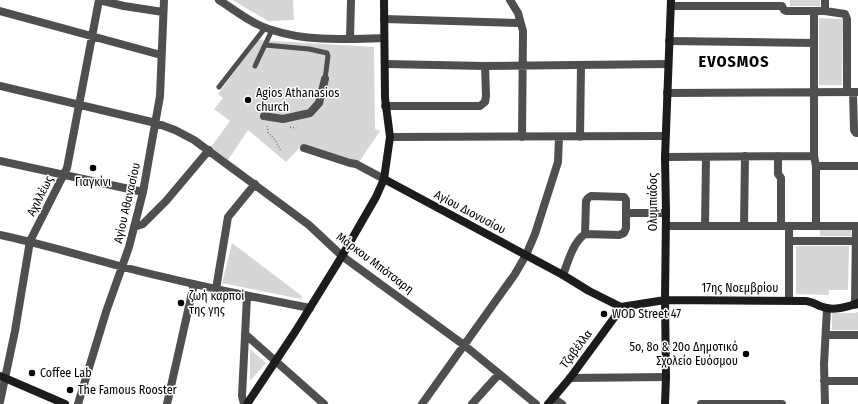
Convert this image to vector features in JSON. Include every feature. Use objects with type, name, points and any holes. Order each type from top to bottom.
[{"type":"street","points":[[99,0],[124,6],[162,12]]},
{"type":"street","name":"Αχιλλέως","points":[[0,402],[3,377],[30,241],[64,175],[68,164],[78,104],[99,0]]},
{"type":"street","name":"Αγίου Αθανασίου","points":[[78,404],[106,312],[122,266],[142,192],[156,123],[160,92],[162,12],[164,0]]},
{"type":"street","points":[[219,0],[268,29],[312,38],[384,38]]},
{"type":"street","points":[[350,0],[350,39]]},
{"type":"street","points":[[245,404],[310,308],[342,256],[384,179],[390,137],[385,106],[384,0]]},
{"type":"street","points":[[510,0],[518,13],[523,31],[522,137]]},
{"type":"street","points":[[825,0],[825,11]]},
{"type":"street","points":[[671,3],[782,3],[784,10],[825,11],[845,14],[847,19],[853,92],[854,130],[858,133]]},
{"type":"street","name":"Ολυμπιάδος","points":[[665,404],[665,136],[671,3]]},
{"type":"street","points":[[0,11],[161,55]]},
{"type":"street","points":[[814,11],[814,156],[816,166],[816,225]]},
{"type":"street","points":[[384,19],[520,23]]},
{"type":"street","points":[[669,41],[814,43]]},
{"type":"street","points":[[385,64],[485,66],[668,64]]},
{"type":"street","points":[[385,106],[480,106],[485,102],[486,96],[485,66]]},
{"type":"street","points":[[580,137],[581,66]]},
{"type":"street","points":[[265,116],[283,119],[310,113],[319,103],[325,79]]},
{"type":"street","name":"Μάρκου Μπότσαρη","points":[[0,86],[156,123],[182,133],[209,150],[309,225],[342,256],[464,345],[536,404]]},
{"type":"street","points":[[667,93],[853,92]]},
{"type":"street","points":[[390,137],[665,136]]},
{"type":"street","points":[[422,404],[515,274],[526,255],[535,234],[558,162],[559,137]]},
{"type":"street","name":"Αγίου Διονυσίου","points":[[304,148],[356,164],[621,307]]},
{"type":"street","points":[[134,226],[143,224],[209,150]]},
{"type":"street","points":[[744,156],[744,226]]},
{"type":"street","points":[[778,156],[778,174],[781,178],[785,226],[789,240],[789,300]]},
{"type":"street","points":[[665,157],[814,156]]},
{"type":"street","points":[[705,226],[706,157]]},
{"type":"street","points":[[0,162],[142,192]]},
{"type":"street","points":[[816,166],[858,166]]},
{"type":"street","points":[[216,289],[228,217],[255,184]]},
{"type":"street","points":[[563,275],[576,243],[581,236],[585,234],[620,235],[624,233],[626,228],[626,200],[624,198],[591,196],[588,198],[586,201],[585,234]]},
{"type":"street","points":[[626,213],[666,212]]},
{"type":"street","points":[[666,226],[857,226],[857,304]]},
{"type":"street","points":[[0,235],[30,241],[194,284],[310,308]]},
{"type":"street","points":[[789,240],[856,241]]},
{"type":"street","points":[[166,404],[194,284]]},
{"type":"street","points":[[245,404],[242,396],[247,296]]},
{"type":"street","name":"17ης Νοεμβρίου","points":[[621,307],[665,300],[811,301],[826,308],[847,308],[857,304]]},
{"type":"street","name":"Τζαβέλλα","points":[[551,401],[570,378],[621,307]]},
{"type":"street","points":[[825,404],[824,364],[826,308]]},
{"type":"street","points":[[245,334],[324,404]]},
{"type":"street","points":[[826,334],[858,335]]},
{"type":"street","points":[[472,404],[499,374]]},
{"type":"street","points":[[3,377],[65,404]]},
{"type":"street","points":[[570,378],[666,377]]},
{"type":"street","points":[[824,381],[858,381]]},
{"type":"street","points":[[551,401],[562,404]]},
{"type":"street","points":[[701,404],[782,404]]},
{"type":"lane","points":[[255,66],[265,45],[268,29]]},
{"type":"lane","points":[[219,87],[268,29]]},
{"type":"lane","points":[[265,45],[309,49],[327,53],[328,56],[325,79]]},
{"type":"path","points":[[265,116],[268,132],[275,140],[280,150]]},
{"type":"shaded area","points":[[232,0],[293,0],[294,20],[268,21]]},
{"type":"shaded area","points":[[790,0],[820,0],[820,6],[790,6]]},
{"type":"shaded area","points":[[819,18],[843,19],[842,85],[819,85]]},
{"type":"shaded area","points":[[258,40],[374,47],[375,129],[380,131],[359,162],[303,144],[286,162],[248,130],[228,160],[211,147],[230,121],[214,109],[223,98],[218,94]]},
{"type":"shaded area","points":[[820,227],[851,227],[851,236],[820,236]]},
{"type":"shaded area","points":[[232,243],[302,296],[301,299],[222,283]]},
{"type":"shaded area","points":[[796,246],[849,246],[848,290],[829,290],[829,295],[796,294]]},
{"type":"shaded area","points":[[858,312],[858,330],[832,330],[832,313]]},
{"type":"shaded area","points":[[250,349],[266,363],[250,381]]},
{"type":"place","name":"Agios Athanasios church","points":[[248,100]]},
{"type":"place","name":"Γιαγκίνι","points":[[93,168]]},
{"type":"place","name":"ζωή καρποί της γης","points":[[181,303]]},
{"type":"place","name":"WOD Street 47","points":[[604,314]]},
{"type":"place","name":"5ο, 8ο & 20ο Δημοτικό Σχολείο Ευόσμου","points":[[746,354]]},
{"type":"place","name":"Coffee Lab","points":[[32,373]]},
{"type":"place","name":"The Famous Rooster","points":[[70,390]]},
{"type":"district","name":"EVOSMOS","points":[[734,61]]}]
